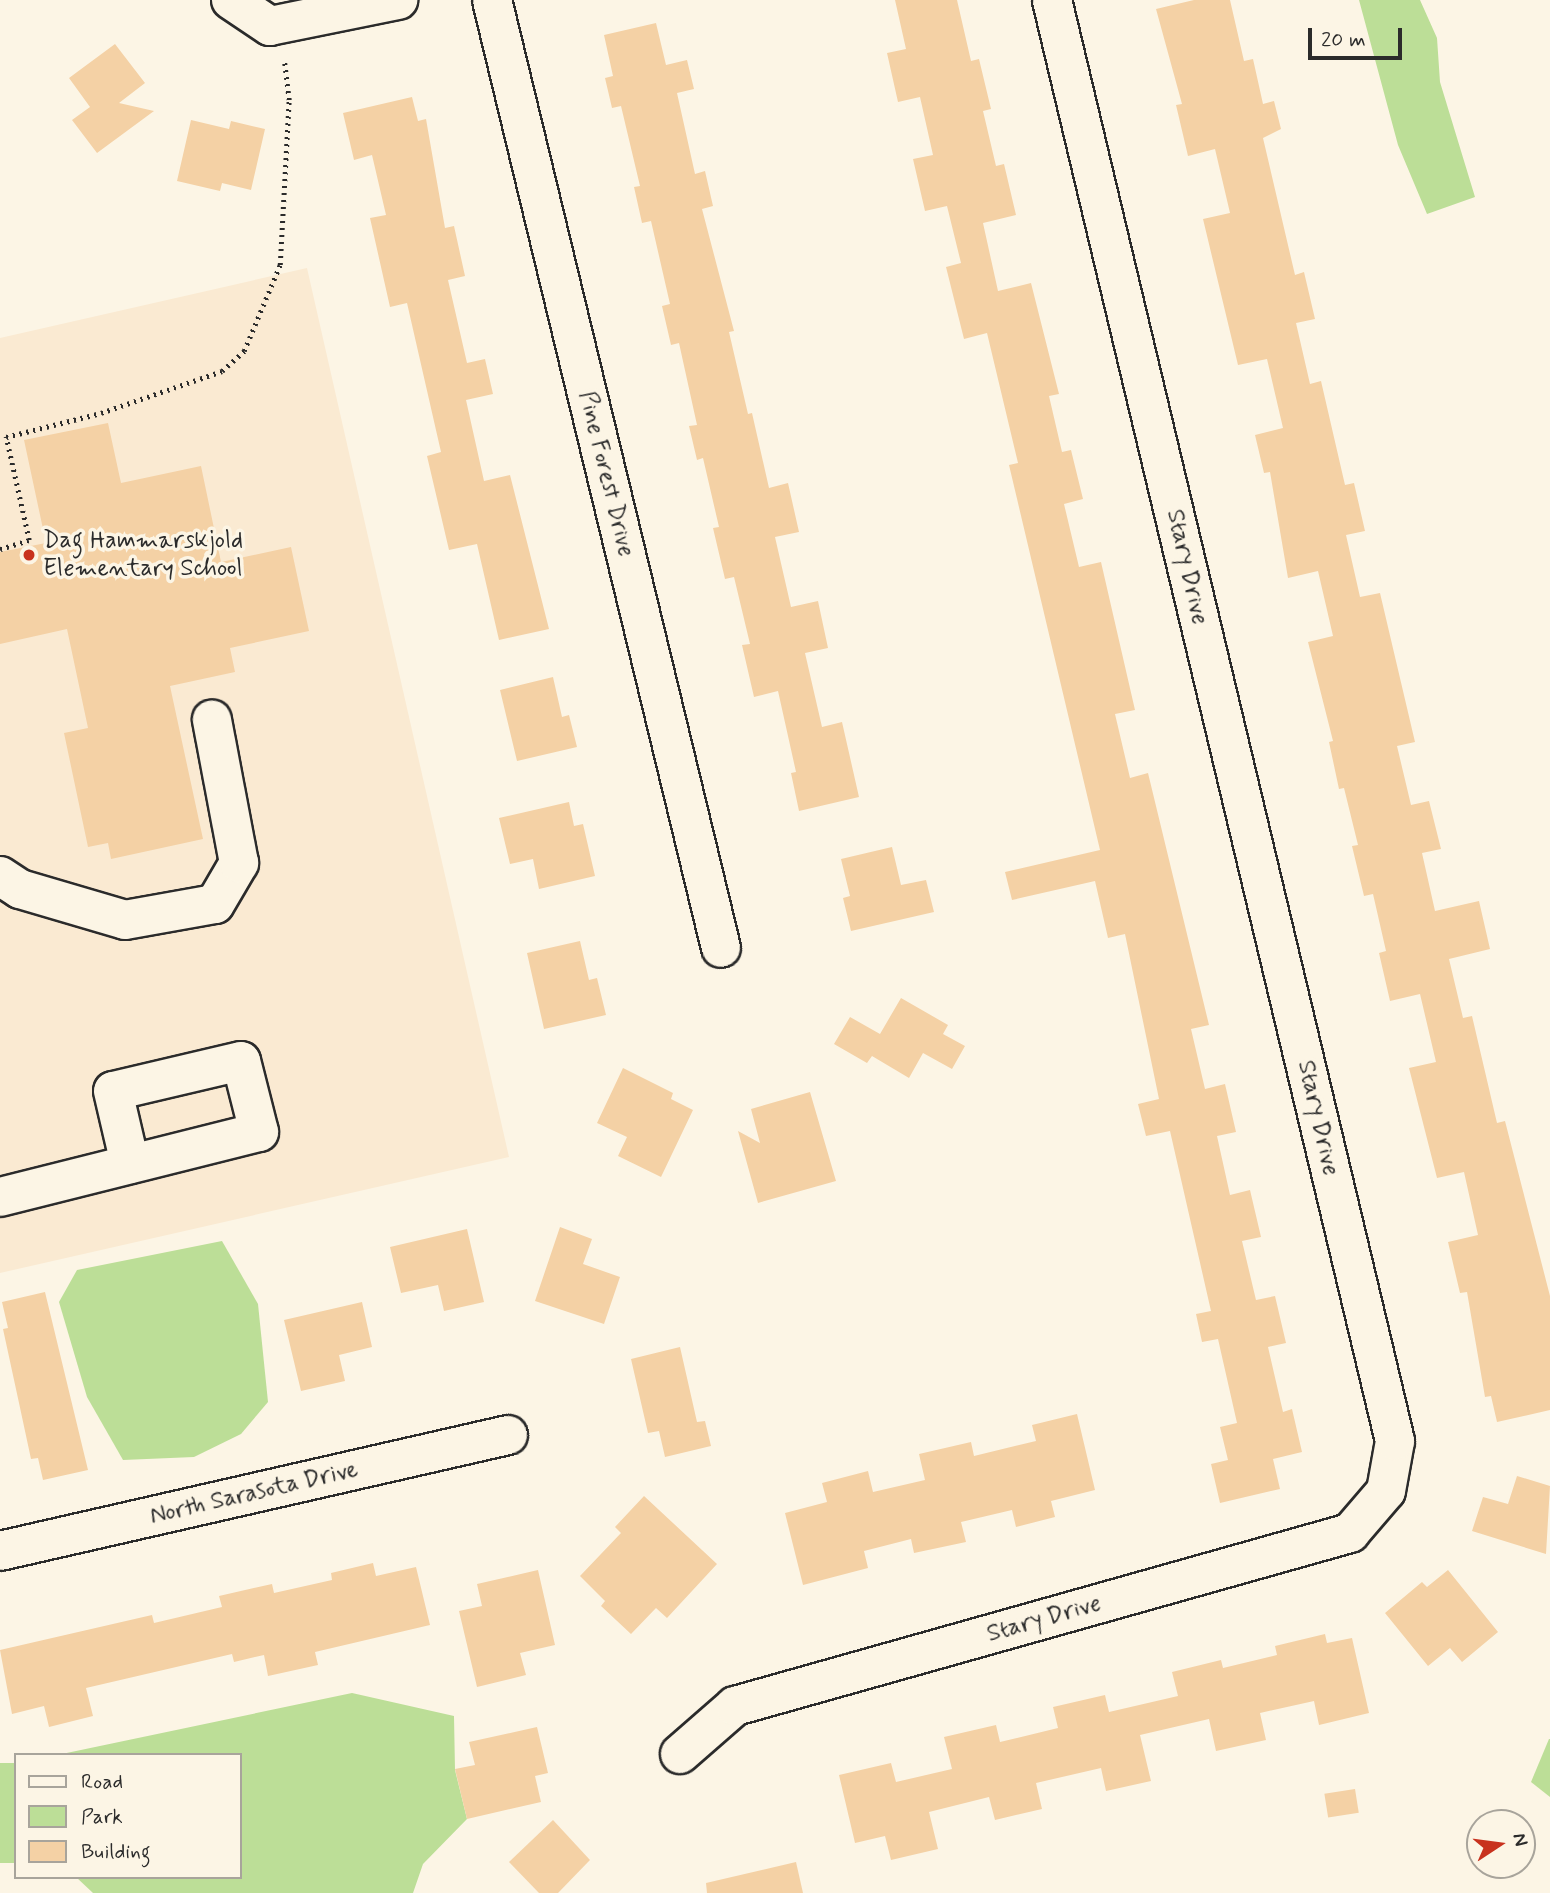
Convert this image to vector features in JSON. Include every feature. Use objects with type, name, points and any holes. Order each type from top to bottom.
[{"type":"street","points":[[231,0],[277,42],[398,0]]},
{"type":"street","name":"Pine Forest Drive","points":[[492,0],[721,948]]},
{"type":"street","name":"Stary Drive","points":[[680,1754],[735,1706],[1350,1533],[1386,1491],[1395,1441],[1052,0]]},
{"type":"street","points":[[0,876],[20,889],[125,920],[215,904],[239,863],[212,720]]},
{"type":"street","points":[[0,1197],[130,1164]]},
{"type":"street","name":"North Sarasota Drive","points":[[0,1551],[508,1435]]},
{"type":"path","points":[[0,549],[29,540],[6,437],[101,413],[222,371],[244,351],[280,265],[289,100],[277,42]]},
{"type":"shaded area","points":[[307,268],[509,1157],[0,1273],[0,338]]},
{"type":"green space","points":[[1359,0],[1420,0],[1437,38],[1440,82],[1475,197],[1427,214],[1398,145]]},
{"type":"green space","points":[[222,1241],[258,1304],[268,1402],[241,1434],[194,1457],[123,1460],[87,1397],[59,1302],[77,1270]]},
{"type":"green space","points":[[352,1693],[454,1716],[455,1770],[467,1819],[423,1864],[413,1893],[93,1893],[78,1879],[242,1879],[242,1753],[67,1753]]},
{"type":"green space","points":[[1550,1739],[1550,1797],[1531,1782]]},
{"type":"green space","points":[[0,1763],[14,1763],[14,1863],[0,1863]]},
{"type":"building","points":[[895,0],[957,0],[971,61],[979,59],[991,109],[983,111],[996,166],[1004,164],[1016,215],[983,223],[998,291],[1031,283],[1059,394],[1049,396],[1062,452],[1071,450],[1083,499],[1064,504],[1079,567],[1101,562],[1135,710],[1115,714],[1130,778],[1148,773],[1209,1025],[1191,1029],[1205,1089],[1225,1084],[1236,1132],[1217,1136],[1230,1195],[1250,1190],[1261,1237],[1242,1241],[1256,1300],[1275,1296],[1286,1343],[1268,1347],[1283,1412],[1292,1409],[1302,1452],[1273,1459],[1280,1489],[1220,1503],[1211,1464],[1228,1460],[1220,1427],[1237,1423],[1218,1339],[1202,1342],[1196,1314],[1211,1311],[1170,1131],[1146,1136],[1138,1104],[1159,1099],[1125,934],[1108,938],[1095,881],[1012,900],[1005,872],[1100,850],[1009,465],[1018,463],[987,333],[964,339],[946,267],[961,263],[947,206],[925,211],[913,159],[933,155],[920,97],[898,102],[887,53],[906,49]]},
{"type":"building","points":[[1194,0],[1230,0],[1244,61],[1253,59],[1263,104],[1274,101],[1281,129],[1263,138],[1295,275],[1304,272],[1315,319],[1296,323],[1310,384],[1321,381],[1345,485],[1354,483],[1365,531],[1346,535],[1360,597],[1380,593],[1415,742],[1397,746],[1411,805],[1429,801],[1441,849],[1422,853],[1435,911],[1479,901],[1490,949],[1449,959],[1463,1018],[1472,1016],[1497,1123],[1505,1121],[1550,1296],[1550,1410],[1497,1422],[1491,1396],[1485,1397],[1467,1292],[1460,1293],[1448,1242],[1478,1235],[1464,1172],[1437,1178],[1409,1068],[1436,1062],[1420,994],[1390,1001],[1379,953],[1386,951],[1373,894],[1364,896],[1352,846],[1358,845],[1344,788],[1339,789],[1329,742],[1333,741],[1308,642],[1333,636],[1318,571],[1288,578],[1270,472],[1264,473],[1255,435],[1283,428],[1267,359],[1238,365],[1203,219],[1230,213],[1215,149],[1188,156],[1176,105],[1182,104],[1156,9]]},
{"type":"building","points":[[656,23],[666,65],[687,60],[694,89],[677,93],[695,174],[705,171],[713,206],[702,209],[734,331],[729,332],[748,414],[752,413],[769,488],[788,483],[799,532],[775,537],[791,607],[818,601],[828,648],[805,653],[822,727],[842,722],[859,797],[799,811],[791,773],[796,772],[778,691],[754,697],[742,645],[750,644],[734,577],[725,579],[713,528],[719,527],[703,458],[697,460],[689,426],[697,425],[679,343],[671,345],[662,306],[670,304],[651,221],[642,223],[634,187],[640,186],[621,106],[612,108],[605,78],[613,76],[604,35]]},
{"type":"building","points":[[115,44],[145,83],[119,103],[154,111],[97,153],[72,120],[90,107],[69,78]]},
{"type":"building","points":[[412,97],[418,121],[426,119],[445,228],[454,226],[465,276],[448,280],[467,363],[485,359],[493,394],[466,400],[484,481],[510,475],[549,629],[499,640],[477,544],[449,550],[427,456],[441,452],[407,303],[390,307],[370,218],[386,215],[372,155],[354,160],[343,113]]},
{"type":"building","points":[[191,120],[229,129],[231,121],[265,129],[251,190],[222,183],[220,191],[177,181]]},
{"type":"building","points":[[108,423],[121,483],[201,466],[221,562],[291,547],[309,631],[230,648],[235,672],[170,686],[203,839],[111,859],[108,843],[88,847],[64,733],[88,728],[67,629],[0,644],[0,552],[46,543],[24,440]]},
{"type":"building","points":[[553,677],[562,717],[569,715],[577,747],[517,761],[500,690]]},
{"type":"building","points":[[569,802],[574,826],[583,824],[595,876],[539,889],[533,859],[510,864],[499,818]]},
{"type":"building","points":[[892,847],[901,885],[926,880],[934,912],[851,931],[843,898],[850,896],[841,859]]},
{"type":"building","points":[[580,941],[589,980],[597,978],[606,1015],[544,1029],[527,953]]},
{"type":"building","points":[[901,998],[948,1025],[943,1034],[965,1046],[952,1069],[923,1053],[909,1078],[872,1056],[867,1063],[834,1044],[850,1017],[880,1034]]},
{"type":"building","points":[[623,1068],[673,1093],[671,1099],[693,1110],[661,1177],[618,1156],[627,1137],[597,1123]]},
{"type":"building","points":[[810,1092],[836,1181],[758,1203],[738,1131],[760,1143],[751,1109]]},
{"type":"building","points":[[560,1227],[592,1239],[583,1264],[620,1277],[604,1324],[535,1301]]},
{"type":"building","points":[[467,1229],[484,1302],[444,1311],[438,1285],[401,1293],[390,1247]]},
{"type":"building","points":[[45,1292],[88,1470],[43,1480],[38,1458],[31,1459],[3,1329],[8,1328],[2,1302]]},
{"type":"building","points":[[362,1302],[372,1347],[339,1355],[345,1381],[301,1391],[284,1320]]},
{"type":"building","points":[[680,1347],[697,1422],[705,1421],[711,1446],[665,1457],[659,1431],[648,1433],[631,1359]]},
{"type":"building","points":[[1077,1414],[1095,1490],[1051,1501],[1055,1517],[1016,1527],[1012,1510],[961,1522],[966,1542],[914,1553],[911,1539],[864,1551],[868,1568],[803,1585],[785,1513],[827,1502],[822,1483],[868,1471],[873,1492],[925,1480],[919,1454],[971,1442],[974,1456],[1036,1441],[1032,1425]]},
{"type":"building","points":[[1517,1476],[1550,1486],[1546,1554],[1472,1531],[1483,1497],[1508,1504]]},
{"type":"building","points":[[644,1496],[717,1564],[667,1618],[656,1608],[631,1634],[601,1606],[605,1601],[580,1576],[621,1533],[615,1527]]},
{"type":"building","points":[[373,1563],[376,1576],[416,1567],[430,1625],[315,1652],[318,1665],[268,1676],[264,1655],[234,1662],[232,1654],[86,1688],[93,1716],[49,1727],[44,1706],[12,1714],[0,1650],[152,1615],[154,1623],[222,1607],[219,1596],[272,1584],[274,1593],[332,1580],[331,1573]]},
{"type":"building","points":[[538,1570],[555,1645],[520,1653],[526,1675],[477,1687],[459,1611],[482,1606],[477,1584]]},
{"type":"building","points":[[1448,1570],[1498,1632],[1462,1662],[1450,1648],[1428,1666],[1385,1613],[1422,1582],[1427,1587]]},
{"type":"building","points":[[1325,1634],[1327,1643],[1352,1638],[1369,1713],[1319,1725],[1314,1701],[1260,1713],[1266,1740],[1216,1751],[1209,1719],[1140,1735],[1151,1781],[1106,1791],[1101,1768],[1036,1783],[1042,1809],[995,1820],[989,1797],[929,1812],[938,1849],[891,1860],[885,1836],[855,1843],[839,1775],[891,1763],[896,1782],[952,1769],[944,1737],[996,1725],[1000,1742],[1058,1728],[1053,1707],[1105,1695],[1109,1712],[1178,1696],[1172,1672],[1221,1660],[1223,1668],[1277,1655],[1275,1646]]},
{"type":"building","points":[[537,1727],[548,1773],[535,1776],[541,1802],[467,1819],[455,1769],[475,1765],[469,1742]]},
{"type":"building","points":[[1355,1789],[1359,1813],[1328,1818],[1324,1794]]},
{"type":"building","points":[[553,1820],[590,1860],[558,1893],[539,1893],[509,1862]]},
{"type":"building","points":[[796,1862],[803,1893],[707,1893],[706,1883]]},
{"type":"place","name":"Dag Hammarskjold Elementary School","points":[[29,555]]}]
